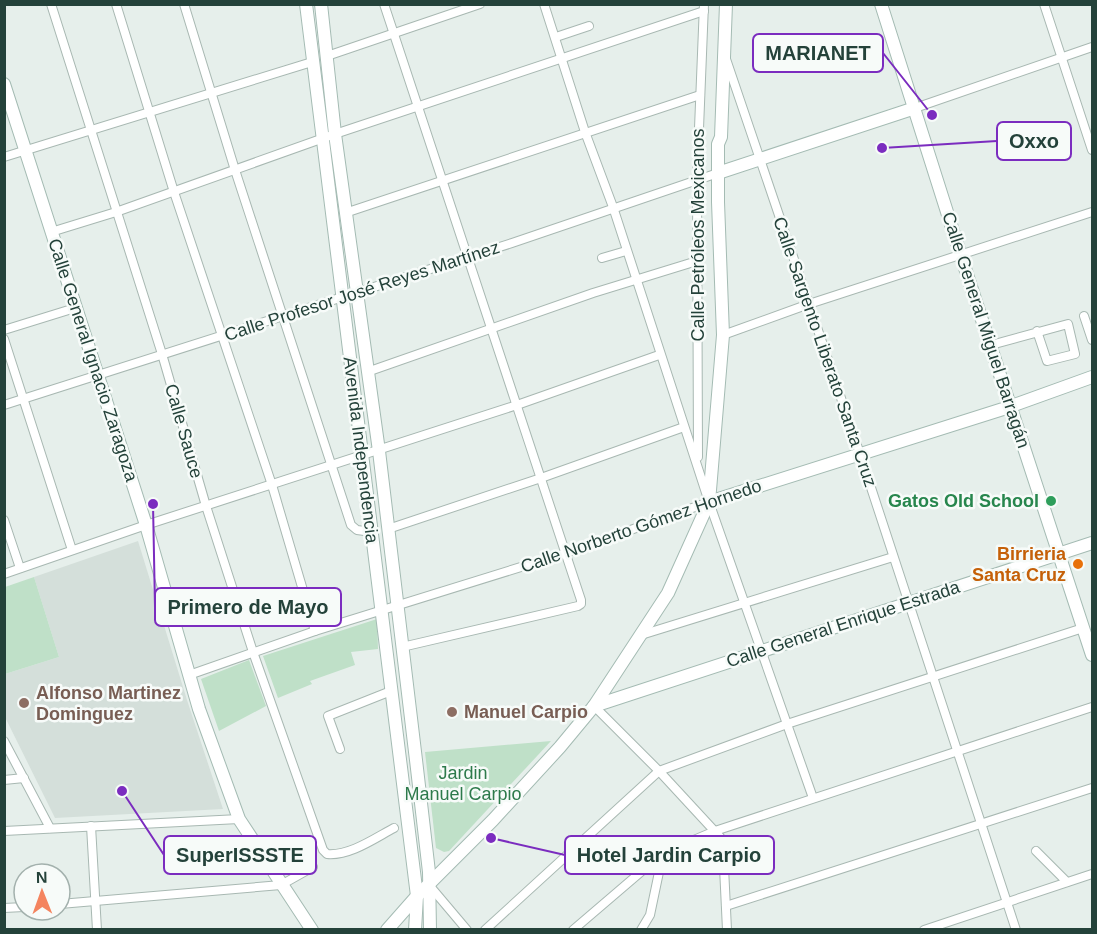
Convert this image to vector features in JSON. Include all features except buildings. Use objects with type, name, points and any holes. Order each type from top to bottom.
[{"type":"main road","name":"Avenida Independencia","points":[[306,4],[417,896],[416,930]]},
{"type":"main road","name":"Avenida Independencia","points":[[321,4],[345,213],[379,451],[429,885],[430,930]]},
{"type":"main road","name":"Calle Petróleos Mexicanos","points":[[387,930],[417,896],[493,820],[594,706],[668,593],[709,502],[723,335],[720,218],[725,202],[722,171],[726,144],[721,137],[726,4]]},
{"type":"main road","name":"Calle General Miguel Barragán","points":[[881,4],[1092,655]]},
{"type":"main road","name":"Calle General Ignacio Zaragoza","points":[[4,84],[146,525],[199,709],[239,819],[312,930]]},
{"type":"main road","name":"Calle Profesor José Reyes Martínez","points":[[722,171],[915,108]]},
{"type":"main road","name":"Calle Norberto Gómez Hornedo","points":[[709,502],[1012,406],[1092,377]]},
{"type":"main road","name":"Calle General Enrique Estrada","points":[[594,706],[1092,543]]},
{"type":"street","name":"Calle Sauce","points":[[51,4],[162,354],[206,506],[253,652],[323,850],[333,855],[357,847],[394,828]]},
{"type":"street","points":[[116,4],[174,192],[272,485],[315,631]]},
{"type":"street","points":[[184,4],[235,170],[351,525],[357,530],[372,532]]},
{"type":"street","points":[[384,4],[581,600],[581,604],[402,647]]},
{"type":"street","points":[[327,56],[480,4]]},
{"type":"street","points":[[544,4],[585,132],[613,207],[659,355],[813,798]]},
{"type":"street","points":[[1044,4],[1092,150]]},
{"type":"street","points":[[51,232],[116,212],[335,134],[704,8]]},
{"type":"street","name":"Calle Petróleos Mexicanos","points":[[698,465],[698,178],[704,8]]},
{"type":"street","points":[[556,37],[589,26]]},
{"type":"street","name":"Calle Profesor José Reyes Martínez","points":[[915,108],[1092,47]]},
{"type":"street","name":"Calle Sargento Liberato Santa Cruz","points":[[723,49],[860,454],[1016,930]]},
{"type":"street","points":[[4,157],[312,62]]},
{"type":"street","points":[[345,213],[700,95]]},
{"type":"street","name":"Calle Profesor José Reyes Martínez","points":[[4,405],[467,258],[722,171]]},
{"type":"street","points":[[723,335],[809,304],[1092,212]]},
{"type":"street","points":[[602,258],[626,250]]},
{"type":"street","points":[[367,372],[697,261]]},
{"type":"street","points":[[4,330],[75,308]]},
{"type":"street","points":[[1084,316],[1092,340]]},
{"type":"street","points":[[991,345],[1037,331],[1068,324],[1075,354],[1047,362],[1037,331]]},
{"type":"street","points":[[4,339],[72,550]]},
{"type":"street","points":[[4,574],[146,525],[517,405],[659,355]]},
{"type":"street","points":[[388,529],[684,427]]},
{"type":"street","name":"Calle Norberto Gómez Hornedo","points":[[189,675],[315,631],[566,553],[709,502]]},
{"type":"street","points":[[4,520],[20,568]]},
{"type":"street","points":[[641,635],[893,557]]},
{"type":"street","points":[[484,930],[659,771],[787,724],[1083,628]]},
{"type":"street","points":[[340,749],[328,716],[391,692]]},
{"type":"street","points":[[594,706],[720,837],[723,846],[727,930]]},
{"type":"street","points":[[573,930],[663,853],[715,831],[1092,707]]},
{"type":"street","points":[[4,741],[50,828]]},
{"type":"street","points":[[4,780],[24,778]]},
{"type":"street","points":[[726,906],[1092,788]]},
{"type":"street","points":[[4,831],[239,819]]},
{"type":"street","points":[[91,826],[97,930]]},
{"type":"street","points":[[1036,851],[1067,882]]},
{"type":"street","points":[[641,930],[650,915],[663,853]]},
{"type":"street","points":[[72,903],[281,885],[313,867]]},
{"type":"street","points":[[924,930],[1092,874]]},
{"type":"street","points":[[429,885],[467,930]]},
{"type":"shaded area","points":[[138,541],[223,809],[55,818],[5,717],[5,674],[59,657],[34,577]]},
{"type":"green space","points":[[34,577],[59,657],[5,674],[5,587]]},
{"type":"green space","points":[[377,619],[378,649],[351,652],[355,665],[310,681],[312,684],[278,698],[263,656]]},
{"type":"green space","points":[[249,660],[266,706],[219,731],[201,679]]},
{"type":"green space","name":"Jardin Manuel Carpio","points":[[551,741],[449,851],[444,852],[436,848],[425,752]]},
{"type":"place","name":"MARIANET","points":[[932,115]]},
{"type":"place","name":"Oxxo","points":[[882,148]]},
{"type":"place","name":"Gatos Old School","points":[[1051,501]]},
{"type":"place","name":"Primero de Mayo","points":[[153,504]]},
{"type":"place","name":"Birrieria Santa Cruz","points":[[1078,564]]},
{"type":"place","name":"Alfonso Martinez Dominguez","points":[[24,703]]},
{"type":"place","name":"Manuel Carpio","points":[[452,712]]},
{"type":"place","name":"SuperISSSTE","points":[[122,791]]},
{"type":"place","name":"Hotel Jardin Carpio","points":[[491,838]]}]
